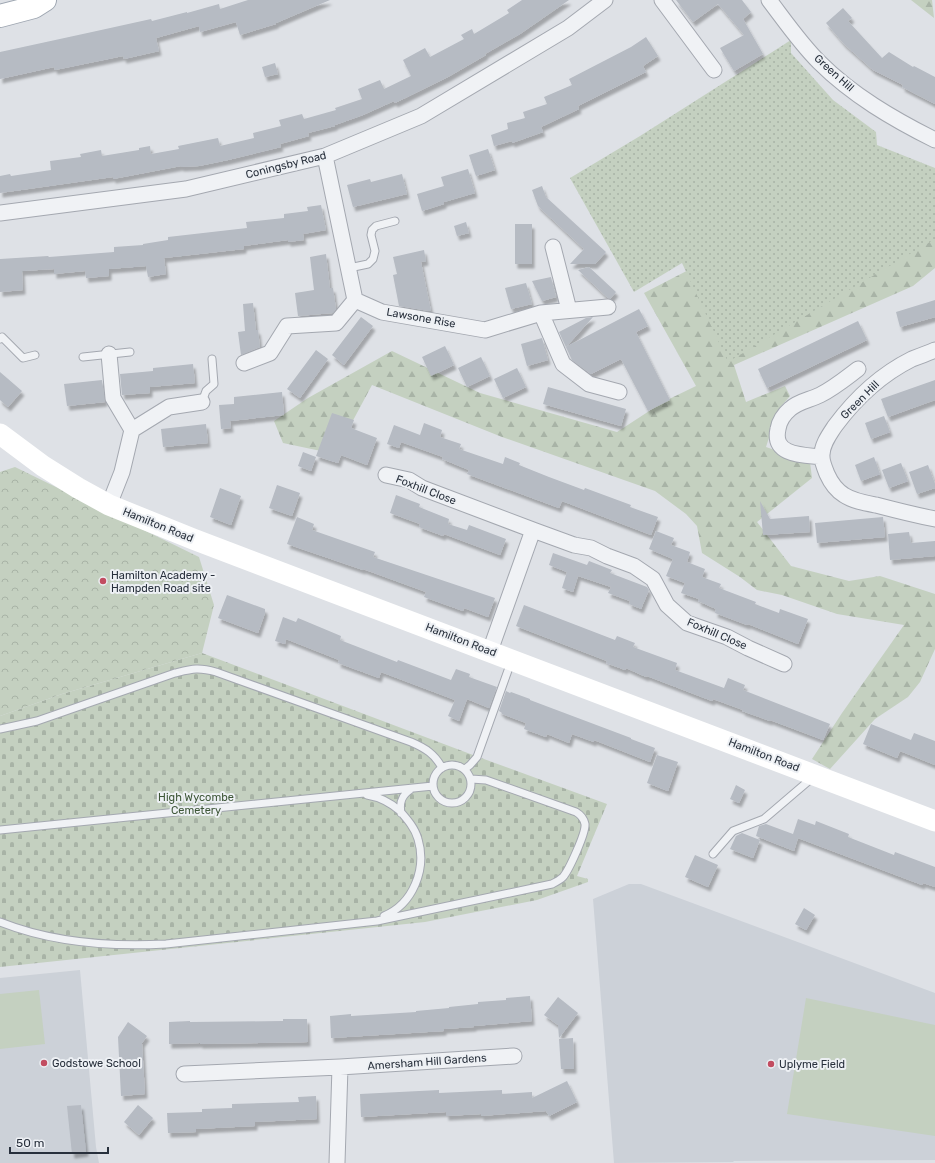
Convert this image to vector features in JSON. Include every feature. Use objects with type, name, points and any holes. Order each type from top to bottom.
[{"type":"main road","points":[[0,16],[34,7],[45,0]]},
{"type":"street","name":"Coningsby Road","points":[[0,213],[186,189],[325,156],[421,116],[568,28],[605,0]]},
{"type":"street","points":[[662,0],[714,70]]},
{"type":"street","name":"Green Hill","points":[[769,0],[818,61],[844,85],[873,105],[935,140]]},
{"type":"street","points":[[244,363],[270,353],[287,326],[336,323],[355,300],[325,156]]},
{"type":"street","points":[[553,247],[569,310]]},
{"type":"street","name":"Lawsone Rise","points":[[355,300],[382,312],[485,330],[541,313],[608,308]]},
{"type":"street","points":[[541,313],[563,364],[589,384],[619,392]]},
{"type":"street","name":"Green Hill","points":[[822,457],[824,446],[831,432],[846,412],[865,393],[884,376],[912,359],[935,350]]},
{"type":"street","points":[[109,354],[113,398],[132,430],[122,472],[109,505]]},
{"type":"street","points":[[858,369],[820,395],[794,405],[785,414],[778,427],[777,441],[784,450],[822,457],[825,470],[830,480],[836,489],[844,496],[870,504],[935,519]]},
{"type":"street","points":[[132,430],[169,407],[202,402]]},
{"type":"street","name":"Hamilton Road","points":[[2,440],[78,488],[109,505],[193,539],[935,821]]},
{"type":"street","name":"Foxhill Close","points":[[386,475],[409,480],[422,488],[574,545],[591,548],[607,556],[634,566],[652,579],[668,605],[687,623],[728,637],[748,648],[784,664]]},
{"type":"street","points":[[490,651],[534,530]]},
{"type":"street","name":"Amersham Hill Gardens","points":[[184,1074],[340,1068],[514,1056]]},
{"type":"street","points":[[337,1163],[340,1068]]},
{"type":"lane","points":[[349,268],[368,264],[373,259],[375,252],[371,235],[372,230],[376,226],[395,221]]},
{"type":"lane","points":[[0,339],[2,337],[23,358],[35,355]]},
{"type":"lane","points":[[83,356],[130,352]]},
{"type":"lane","points":[[202,402],[206,391],[214,384],[212,359]]},
{"type":"lane","points":[[465,769],[477,757],[511,660]]},
{"type":"lane","points":[[0,729],[37,721],[174,673],[194,668],[216,672],[411,742],[431,752],[442,768]]},
{"type":"lane","points":[[447,765],[459,766],[465,769],[469,774],[472,785],[471,791],[468,797],[463,801],[452,804],[440,800],[436,795],[433,786],[434,777],[442,768],[447,765]]},
{"type":"lane","points":[[713,854],[733,831],[764,819],[816,775]]},
{"type":"lane","points":[[0,922],[12,927],[56,938],[90,943],[137,946],[208,940],[372,922],[552,884],[563,878],[575,856],[585,828],[585,823],[580,815],[576,812],[486,780],[471,779]]},
{"type":"lane","points":[[0,830],[433,786]]},
{"type":"lane","points":[[401,813],[401,800],[404,794],[413,788]]},
{"type":"lane","points":[[357,794],[374,796],[393,805],[408,820],[418,839],[421,860],[418,880],[405,901],[392,913],[372,922]]},
{"type":"lane","points":[[405,901],[407,909],[414,914]]},
{"type":"shaded area","name":"Uplyme Field","points":[[629,884],[641,884],[935,993],[935,1160],[614,1163],[593,899]]},
{"type":"shaded area","name":"Godstowe School","points":[[80,970],[96,1147],[99,1163],[0,1163],[0,978]]},
{"type":"green space","points":[[911,0],[932,0],[934,18]]},
{"type":"green space","points":[[791,40],[791,53],[833,100],[876,132],[877,145],[935,168],[935,239],[728,362],[682,263],[634,292],[570,178],[640,136]]},
{"type":"green space","points":[[935,205],[935,268],[913,286],[734,365],[746,402],[785,386],[790,396],[778,410],[766,447],[810,462],[812,478],[757,522],[791,566],[849,581],[880,576],[935,594],[935,649],[920,682],[908,697],[875,719],[830,769],[812,759],[842,713],[904,625],[837,614],[782,595],[757,590],[740,577],[702,553],[697,526],[686,514],[655,491],[502,437],[372,385],[335,454],[283,443],[274,421],[308,398],[392,351],[480,393],[617,432],[663,402],[696,386],[644,293],[731,248]]},
{"type":"green space","name":"Hamilton Academy - Hampden Road site","points":[[15,467],[199,557],[214,605],[202,653],[62,694],[0,716],[0,472]]},
{"type":"green space","name":"High Wycombe Cemetery","points":[[202,653],[607,804],[577,876],[588,879],[588,882],[537,900],[425,922],[0,967],[0,716],[62,694]]},
{"type":"green space","points":[[39,990],[45,1044],[0,1049],[0,994]]},
{"type":"green space","points":[[806,998],[935,1025],[935,1136],[787,1114]]},
{"type":"building","points":[[248,0],[330,0],[276,24],[240,35],[236,22],[200,32],[199,26],[156,38],[159,51],[124,59],[123,56],[55,70],[54,67],[0,79],[0,52],[151,19],[152,21],[219,4],[220,9]]},
{"type":"building","points":[[522,0],[569,0],[520,34],[448,77],[395,103],[394,101],[335,126],[308,133],[309,136],[280,144],[281,147],[199,166],[181,166],[113,179],[113,177],[0,193],[0,176],[10,174],[11,176],[51,170],[50,161],[81,157],[80,154],[101,150],[102,156],[139,150],[139,148],[150,146],[151,154],[179,149],[178,146],[218,138],[220,146],[254,138],[253,133],[281,126],[279,120],[302,114],[304,119],[336,110],[335,108],[362,99],[358,89],[380,80],[384,89],[411,76],[403,60],[425,48],[430,57],[464,39],[461,35],[472,29],[474,34],[509,13],[507,10]]},
{"type":"building","points":[[676,0],[742,0],[751,12],[743,19],[763,54],[734,71],[720,48],[744,35],[718,4],[693,22]]},
{"type":"building","points":[[843,8],[852,18],[848,21],[882,58],[889,52],[913,67],[914,66],[935,77],[935,104],[902,87],[903,85],[873,70],[844,44],[826,23]]},
{"type":"building","points":[[646,37],[658,56],[643,66],[646,72],[578,106],[579,109],[541,127],[543,132],[512,143],[512,141],[494,146],[491,135],[508,129],[507,123],[525,118],[523,112],[547,104],[544,97],[572,85],[569,79],[631,47]]},
{"type":"building","points":[[275,63],[278,74],[265,77],[262,67]]},
{"type":"building","points":[[488,149],[495,170],[476,176],[469,155]]},
{"type":"building","points":[[468,169],[475,193],[444,202],[444,204],[422,211],[417,194],[444,186],[441,177]]},
{"type":"building","points":[[402,174],[407,194],[353,207],[347,185],[370,179],[371,182]]},
{"type":"building","points":[[542,186],[546,197],[606,252],[595,264],[570,264],[584,249],[538,206],[532,190]]},
{"type":"building","points":[[321,205],[326,230],[303,234],[304,240],[288,242],[288,240],[244,246],[244,249],[164,258],[166,274],[148,277],[146,266],[109,269],[109,276],[86,278],[85,271],[54,274],[54,269],[22,271],[23,290],[0,292],[0,259],[114,252],[114,247],[143,245],[168,240],[168,237],[247,228],[246,222],[284,218],[284,214],[308,211],[307,207]]},
{"type":"building","points":[[466,222],[469,233],[457,236],[454,226]]},
{"type":"building","points":[[515,224],[532,224],[532,264],[515,264]]},
{"type":"building","points":[[424,250],[426,261],[421,262],[431,311],[399,306],[393,275],[397,274],[393,257]]},
{"type":"building","points":[[326,254],[330,288],[333,288],[336,309],[333,313],[298,316],[295,293],[314,290],[310,257]]},
{"type":"building","points":[[589,267],[616,292],[610,299],[578,270]]},
{"type":"building","points":[[551,277],[556,297],[542,301],[532,281]]},
{"type":"building","points":[[526,283],[532,304],[511,309],[505,288]]},
{"type":"building","points":[[935,300],[935,317],[900,327],[896,312]]},
{"type":"building","points":[[253,303],[256,330],[258,330],[260,347],[241,355],[238,332],[245,331],[243,304]]},
{"type":"building","points":[[639,309],[648,326],[636,332],[670,400],[648,411],[621,359],[591,374],[572,360],[566,347]]},
{"type":"building","points":[[361,317],[373,326],[344,365],[332,355]]},
{"type":"building","points":[[593,317],[566,347],[559,332],[586,318]]},
{"type":"building","points":[[858,321],[867,340],[767,388],[758,369]]},
{"type":"building","points":[[542,338],[548,360],[527,366],[521,344]]},
{"type":"building","points":[[445,346],[454,365],[431,376],[422,357]]},
{"type":"building","points":[[316,350],[328,359],[300,398],[287,389]]},
{"type":"building","points":[[481,357],[490,376],[467,387],[458,368]]},
{"type":"building","points":[[193,364],[195,383],[150,387],[150,393],[122,395],[120,374],[153,371],[153,368]]},
{"type":"building","points":[[517,368],[526,387],[503,398],[494,379]]},
{"type":"building","points":[[0,372],[22,391],[8,407],[0,400]]},
{"type":"building","points":[[102,380],[105,402],[67,406],[64,384]]},
{"type":"building","points":[[935,380],[935,400],[888,417],[881,399]]},
{"type":"building","points":[[548,387],[626,409],[621,426],[543,404]]},
{"type":"building","points":[[282,392],[284,415],[230,421],[231,428],[221,429],[219,405],[234,404],[234,397]]},
{"type":"building","points":[[332,413],[354,420],[351,428],[377,438],[367,465],[341,455],[338,463],[316,456]]},
{"type":"building","points":[[884,416],[890,432],[871,439],[865,423]]},
{"type":"building","points":[[424,423],[442,430],[440,437],[461,444],[459,449],[503,464],[505,457],[520,463],[519,465],[549,477],[584,490],[585,488],[658,517],[651,535],[562,501],[559,508],[467,474],[469,470],[442,459],[443,457],[401,442],[399,448],[387,444],[394,425],[420,435]]},
{"type":"building","points":[[206,424],[208,443],[163,447],[161,429]]},
{"type":"building","points":[[303,452],[316,457],[311,471],[298,466]]},
{"type":"building","points":[[874,457],[880,474],[861,481],[855,465]]},
{"type":"building","points":[[901,463],[908,481],[889,488],[882,470]]},
{"type":"building","points":[[928,465],[935,488],[917,494],[909,472]]},
{"type":"building","points":[[277,485],[300,493],[292,516],[269,508]]},
{"type":"building","points":[[220,488],[241,496],[231,525],[210,517]]},
{"type":"building","points":[[396,495],[420,504],[419,507],[449,519],[448,524],[467,530],[469,525],[506,539],[500,555],[444,534],[443,536],[419,527],[420,524],[390,513]]},
{"type":"building","points":[[760,501],[770,519],[809,516],[810,532],[763,535]]},
{"type":"building","points":[[297,517],[314,524],[312,530],[375,552],[373,557],[495,598],[488,617],[464,608],[463,611],[424,597],[426,592],[287,544]]},
{"type":"building","points":[[883,517],[885,537],[817,543],[815,523]]},
{"type":"building","points":[[656,531],[674,538],[671,545],[690,552],[687,562],[705,569],[702,577],[721,584],[719,588],[756,602],[755,604],[779,613],[780,609],[808,619],[798,644],[748,624],[747,625],[715,613],[716,609],[698,601],[699,599],[681,593],[685,583],[666,576],[673,559],[649,549]]},
{"type":"building","points":[[909,532],[911,543],[935,541],[935,556],[890,560],[888,534]]},
{"type":"building","points":[[553,553],[587,565],[589,561],[612,570],[610,573],[647,587],[649,590],[641,609],[629,604],[630,601],[608,593],[611,587],[578,576],[573,592],[562,588],[567,572],[549,565]]},
{"type":"building","points":[[227,595],[265,609],[258,633],[218,618]]},
{"type":"building","points":[[524,605],[615,640],[617,636],[635,643],[633,647],[677,663],[675,670],[724,688],[728,678],[745,685],[743,690],[830,724],[823,740],[713,699],[712,701],[647,676],[646,677],[626,668],[625,670],[606,663],[607,661],[516,626]]},
{"type":"building","points":[[283,617],[296,622],[298,618],[341,636],[340,640],[397,662],[398,660],[451,680],[456,669],[470,674],[469,677],[497,687],[489,708],[467,699],[459,721],[448,716],[455,700],[381,672],[379,678],[338,663],[339,660],[286,639],[285,644],[275,641]]},
{"type":"building","points":[[506,691],[655,748],[650,762],[594,740],[594,742],[572,734],[569,743],[547,734],[546,737],[524,729],[526,723],[502,714],[499,711]]},
{"type":"building","points":[[871,724],[911,740],[914,733],[935,741],[935,765],[900,751],[897,758],[863,744]]},
{"type":"building","points":[[657,755],[678,762],[668,791],[647,783]]},
{"type":"building","points":[[736,785],[745,790],[739,803],[730,799]]},
{"type":"building","points":[[798,819],[815,825],[816,821],[849,834],[848,837],[894,855],[895,852],[935,867],[935,887],[923,883],[922,885],[798,838],[794,851],[756,836],[759,826],[766,824],[793,834]]},
{"type":"building","points":[[742,833],[760,840],[753,858],[730,849],[736,836]]},
{"type":"building","points":[[695,855],[718,865],[708,887],[685,877]]},
{"type":"building","points":[[804,908],[815,915],[806,930],[795,924]]},
{"type":"building","points":[[530,996],[532,1021],[444,1029],[444,1031],[331,1038],[330,1016],[416,1012],[478,1004],[478,1002],[506,1000],[506,998]]},
{"type":"building","points":[[558,997],[578,1013],[559,1038],[558,1025],[544,1015]]},
{"type":"building","points":[[283,1019],[307,1019],[308,1042],[169,1044],[169,1022],[283,1021]]},
{"type":"building","points":[[128,1022],[147,1036],[142,1043],[145,1094],[121,1096],[118,1037]]},
{"type":"building","points":[[573,1038],[574,1069],[561,1069],[559,1039]]},
{"type":"building","points":[[567,1081],[577,1102],[549,1116],[546,1111],[481,1116],[481,1114],[446,1116],[446,1112],[361,1117],[360,1094],[439,1090],[439,1093],[502,1090],[502,1094],[532,1092],[532,1098]]},
{"type":"building","points":[[316,1096],[317,1119],[255,1122],[255,1126],[196,1129],[196,1132],[168,1133],[167,1113],[202,1112],[202,1109],[232,1108],[232,1104],[299,1102],[298,1097]]},
{"type":"building","points":[[81,1105],[86,1152],[72,1154],[67,1106]]},
{"type":"building","points":[[138,1105],[153,1118],[139,1135],[124,1122]]},
{"type":"place","name":"Hamilton Academy - Hampden Road site","points":[[103,581]]},
{"type":"place","name":"Godstowe School","points":[[44,1063]]},
{"type":"place","name":"Uplyme Field","points":[[771,1064]]}]
